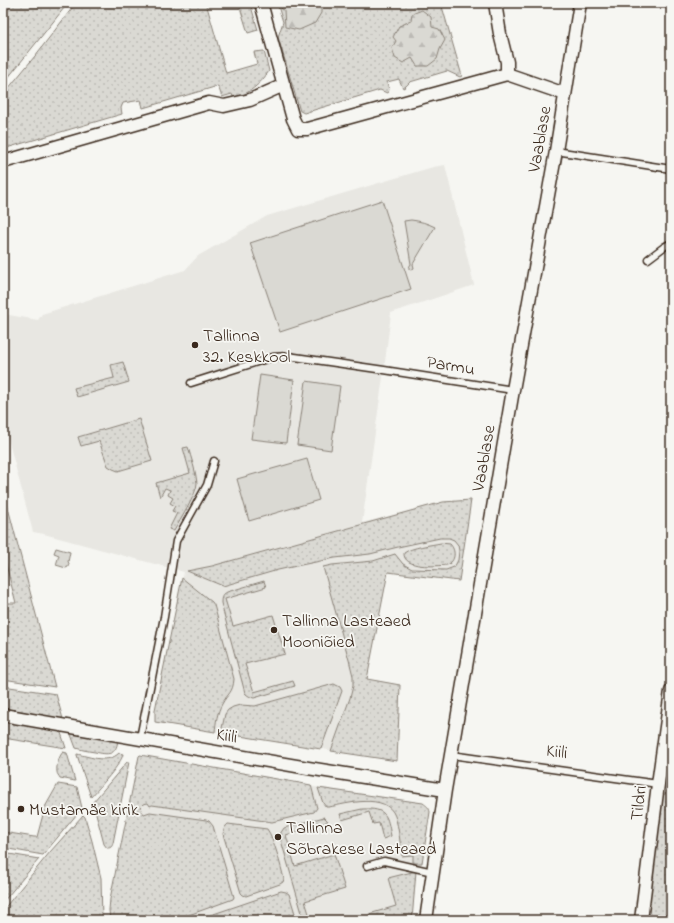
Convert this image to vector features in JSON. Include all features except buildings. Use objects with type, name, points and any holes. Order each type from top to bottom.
[{"type":"street","points":[[261,3],[293,119],[298,129],[307,129],[507,74],[565,94]]},
{"type":"street","points":[[494,3],[500,34],[508,62],[507,74]]},
{"type":"street","name":"Vaablase","points":[[426,920],[445,790],[513,390],[556,152],[580,3]]},
{"type":"street","points":[[3,162],[209,103],[224,106],[250,100],[284,85]]},
{"type":"street","name":"Tildri","points":[[641,920],[671,691]]},
{"type":"street","name":"Kiili","points":[[3,715],[323,771],[445,790]]},
{"type":"lane","points":[[556,152],[671,169]]},
{"type":"lane","points":[[648,258],[671,243]]},
{"type":"lane","name":"Parmu","points":[[191,384],[273,357],[288,356],[513,390]]},
{"type":"lane","points":[[140,738],[164,617],[176,541],[207,485],[214,461]]},
{"type":"lane","name":"Kiili","points":[[451,755],[658,784]]},
{"type":"lane","points":[[367,866],[384,861],[433,872]]},
{"type":"shaded area","name":"Tallinna 32. Keskkool","points":[[445,165],[474,285],[391,313],[362,523],[443,502],[471,500],[459,581],[388,572],[367,679],[400,685],[397,761],[155,722],[155,710],[184,572],[33,532],[3,420],[3,314],[38,320],[42,314],[185,270],[198,256],[267,216],[433,167]]},
{"type":"shaded area","name":"Tallinna Sõbrakese Lasteaed","points":[[149,760],[423,803],[412,920],[126,920],[140,807]]},
{"type":"green space","points":[[3,3],[68,3],[3,84]]},
{"type":"green space","points":[[76,3],[206,3],[226,73],[257,64],[254,52],[264,51],[269,71],[254,88],[234,99],[232,94],[222,97],[218,86],[143,108],[141,100],[123,103],[121,108],[122,114],[3,149],[3,95]]},
{"type":"green space","points":[[250,3],[258,30],[248,33],[239,4]]},
{"type":"green space","points":[[276,3],[331,3],[321,7],[321,13],[315,23],[299,30],[285,27],[284,10],[276,5]]},
{"type":"green space","points":[[277,3],[441,3],[462,76],[460,77],[447,71],[410,82],[403,88],[399,79],[387,82],[389,90],[387,93],[380,90],[304,113],[300,111],[278,37],[283,22]]},
{"type":"green space","points":[[422,10],[431,17],[432,27],[439,29],[445,40],[437,59],[428,66],[417,66],[412,58],[403,63],[395,58],[392,48],[396,41],[393,37],[399,26],[411,21],[412,14]]},
{"type":"green space","points":[[382,200],[411,289],[280,332],[250,243]]},
{"type":"green space","points":[[411,220],[423,222],[435,227],[413,264],[414,268],[411,270],[409,269],[411,264],[404,221]]},
{"type":"green space","points":[[123,362],[129,382],[77,397],[74,388],[114,378],[111,365]]},
{"type":"green space","points":[[260,375],[294,380],[286,443],[251,439]]},
{"type":"green space","points":[[306,381],[340,386],[331,450],[297,445]]},
{"type":"green space","points":[[139,419],[152,461],[118,471],[108,466],[99,441],[81,446],[78,437]]},
{"type":"green space","points":[[188,447],[196,474],[197,483],[194,494],[174,531],[169,529],[177,513],[172,511],[175,506],[170,503],[173,498],[168,495],[170,490],[165,488],[160,497],[156,483],[190,473],[183,448]]},
{"type":"green space","points":[[307,459],[319,500],[249,521],[237,479]]},
{"type":"green space","points":[[3,499],[6,500],[55,687],[3,679],[3,603],[16,603],[3,553]]},
{"type":"green space","points":[[471,500],[459,581],[388,572],[367,679],[400,685],[397,761],[331,751],[350,698],[353,686],[353,676],[323,567],[373,561],[395,554],[403,564],[412,569],[446,570],[454,567],[458,560],[458,545],[454,540],[449,538],[440,538],[370,554],[335,558],[278,570],[223,586],[187,571],[212,566],[443,502]]},
{"type":"green space","points":[[441,543],[450,544],[454,552],[452,561],[447,565],[436,566],[414,564],[405,558],[404,553],[407,551],[422,546]]},
{"type":"green space","points":[[56,548],[70,552],[68,567],[66,568],[56,565],[59,555],[54,553]]},
{"type":"green space","points":[[182,578],[214,605],[234,679],[231,690],[219,711],[215,732],[155,722],[155,710]]},
{"type":"green space","points":[[264,581],[266,587],[225,599],[233,626],[273,615],[285,654],[245,664],[254,692],[293,681],[295,686],[254,698],[245,693],[221,601],[222,596],[227,592]]},
{"type":"green space","points":[[334,684],[340,687],[342,691],[321,749],[221,733],[225,714],[233,707],[240,705],[255,706]]},
{"type":"green space","points":[[3,686],[56,694],[63,719],[3,708]]},
{"type":"green space","points":[[3,720],[60,730],[66,748],[3,738]]},
{"type":"green space","points":[[70,732],[118,740],[117,745],[113,752],[107,754],[78,749],[76,748]]},
{"type":"green space","points":[[63,752],[67,753],[75,781],[60,778],[57,774],[58,761]]},
{"type":"green space","points":[[119,753],[123,754],[119,763],[110,776],[91,797],[77,754],[105,759]]},
{"type":"green space","points":[[140,755],[311,785],[317,808],[314,812],[272,822],[152,805],[150,806],[148,803],[143,804],[140,807],[144,814],[150,812],[209,821],[213,826],[234,897],[233,899],[175,920],[110,920],[110,899]]},
{"type":"green space","points":[[671,761],[670,784],[665,780],[667,762]]},
{"type":"green space","points":[[127,762],[129,762],[113,843],[111,847],[107,848],[104,844],[93,802]]},
{"type":"green space","points":[[58,784],[77,787],[82,808],[43,855],[3,848],[3,832],[37,837],[45,807]]},
{"type":"green space","points":[[318,788],[423,803],[427,806],[430,812],[422,863],[413,863],[413,855],[402,856],[395,816],[390,809],[383,804],[365,801],[326,807],[323,803]]},
{"type":"green space","points":[[670,791],[671,920],[647,920],[663,795]]},
{"type":"green space","points":[[362,809],[377,810],[384,814],[387,818],[391,836],[383,839],[379,823],[373,824],[369,812],[342,820],[340,814]]},
{"type":"green space","points":[[83,815],[85,817],[92,841],[101,878],[102,920],[34,920],[3,917],[3,910],[50,852]]},
{"type":"green space","points":[[324,817],[328,822],[286,835],[295,866],[334,854],[345,889],[305,901],[311,920],[304,920],[280,834],[284,828]]},
{"type":"green space","points":[[228,824],[267,829],[270,833],[277,853],[284,879],[283,882],[246,896],[241,893],[223,834],[225,827]]},
{"type":"green space","points":[[3,853],[39,859],[3,902]]},
{"type":"green space","points":[[416,871],[412,920],[371,920],[369,914],[396,906],[388,878]]},
{"type":"green space","points":[[281,891],[289,894],[297,920],[196,920]]},
{"type":"place","name":"Tallinna 32. Keskkool","points":[[195,345]]},
{"type":"place","name":"Tallinna Lasteaed Mooniõied","points":[[274,630]]},
{"type":"place","name":"Mustamäe kirik","points":[[21,809]]},
{"type":"place","name":"Tallinna Sõbrakese Lasteaed","points":[[278,837]]}]
